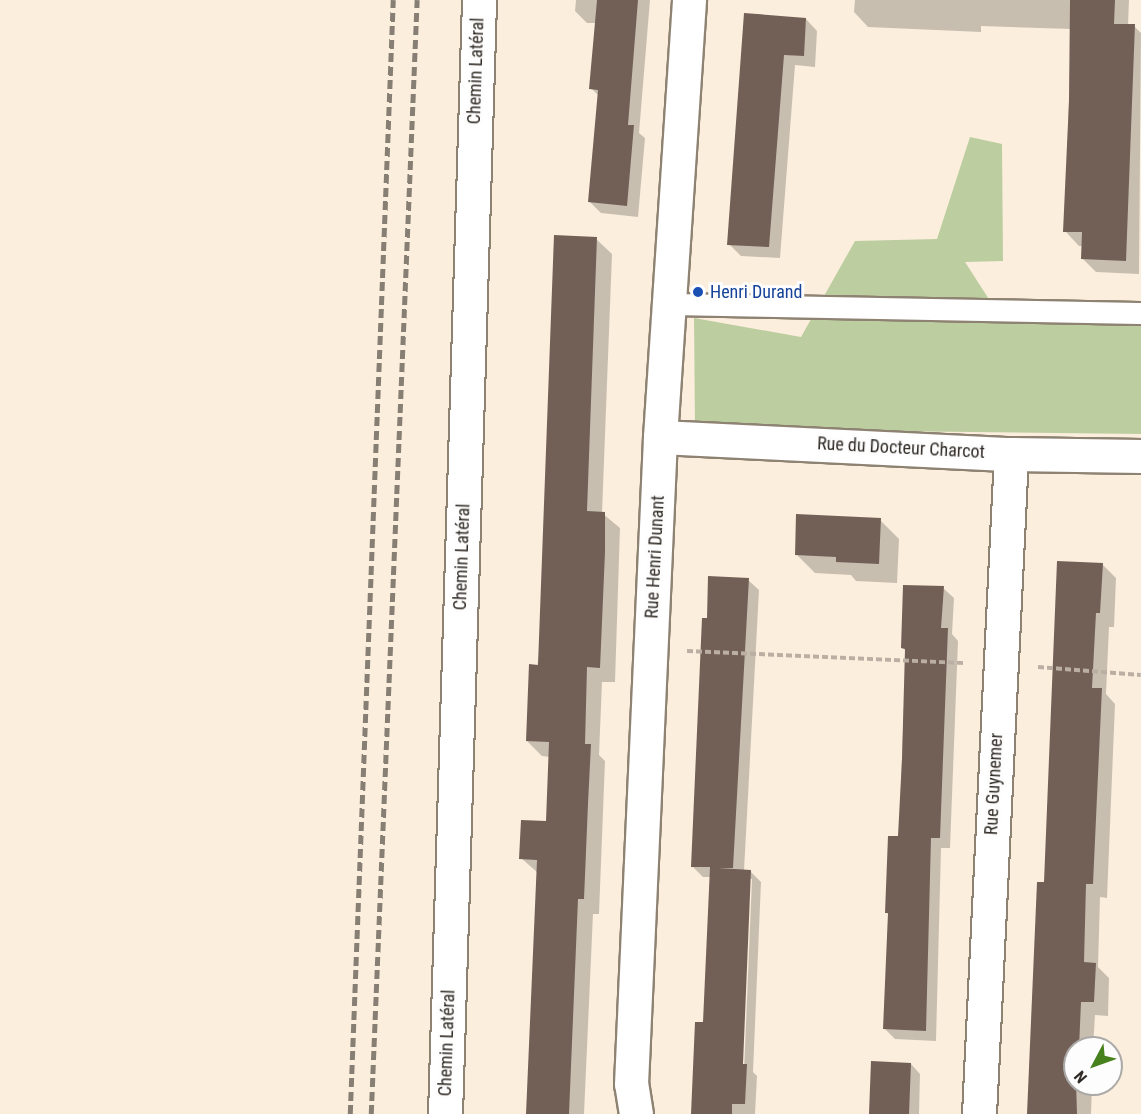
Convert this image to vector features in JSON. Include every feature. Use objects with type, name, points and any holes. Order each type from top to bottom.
[{"type":"street","name":"Chemin Latéral","points":[[445,1114],[479,0]]},
{"type":"street","name":"Rue Henri Dunant","points":[[636,1114],[631,1084],[660,436],[689,0]]},
{"type":"street","name":"Rue du Docteur Charcot","points":[[660,436],[1011,454],[1141,456]]},
{"type":"street","name":"Rue Guynemer","points":[[979,1114],[1011,454]]},
{"type":"lane","points":[[669,304],[1141,314]]},
{"type":"path","points":[[651,649],[1000,665],[1141,675]]},
{"type":"green space","points":[[970,137],[1002,144],[1003,261],[965,262],[1003,321],[1141,323],[1141,434],[695,429],[694,318],[801,337],[855,241],[937,239]]},
{"type":"building","points":[[597,0],[638,0],[628,125],[634,125],[627,206],[588,202],[598,90],[589,89]]},
{"type":"building","points":[[1070,0],[1115,0],[1114,24],[1135,24],[1126,261],[1081,259],[1082,232],[1063,232],[1069,101]]},
{"type":"building","points":[[744,13],[806,18],[804,56],[784,55],[769,247],[727,245]]},
{"type":"building","points":[[554,235],[597,237],[587,511],[605,512],[605,552],[600,668],[587,667],[585,744],[591,744],[584,899],[578,899],[569,1114],[526,1114],[537,860],[519,859],[521,820],[546,821],[549,742],[526,741],[529,664],[538,665]]},
{"type":"building","points":[[796,514],[881,518],[879,564],[836,562],[836,557],[795,555]]},
{"type":"building","points":[[1057,561],[1103,563],[1100,613],[1096,613],[1092,688],[1102,688],[1093,884],[1086,884],[1084,962],[1096,963],[1094,1002],[1081,1002],[1080,1036],[1063,1036],[1063,1096],[1076,1096],[1077,1114],[1027,1114],[1037,882],[1044,882]]},
{"type":"building","points":[[708,576],[749,578],[733,868],[718,868],[751,870],[743,1064],[747,1064],[745,1104],[732,1104],[732,1114],[691,1114],[695,1022],[703,1022],[710,867],[691,867],[702,618],[707,618]]},
{"type":"building","points":[[903,585],[944,586],[941,628],[948,628],[940,838],[931,838],[926,1031],[883,1029],[888,913],[885,913],[888,836],[898,836],[902,759],[905,649],[901,648]]},
{"type":"building","points":[[871,1061],[911,1063],[909,1114],[869,1114]]},
{"type":"railway","points":[[350,1114],[393,0]]},
{"type":"railway","points":[[371,1114],[417,0]]},
{"type":"place","name":"Henri Durand","points":[[698,292]]}]
